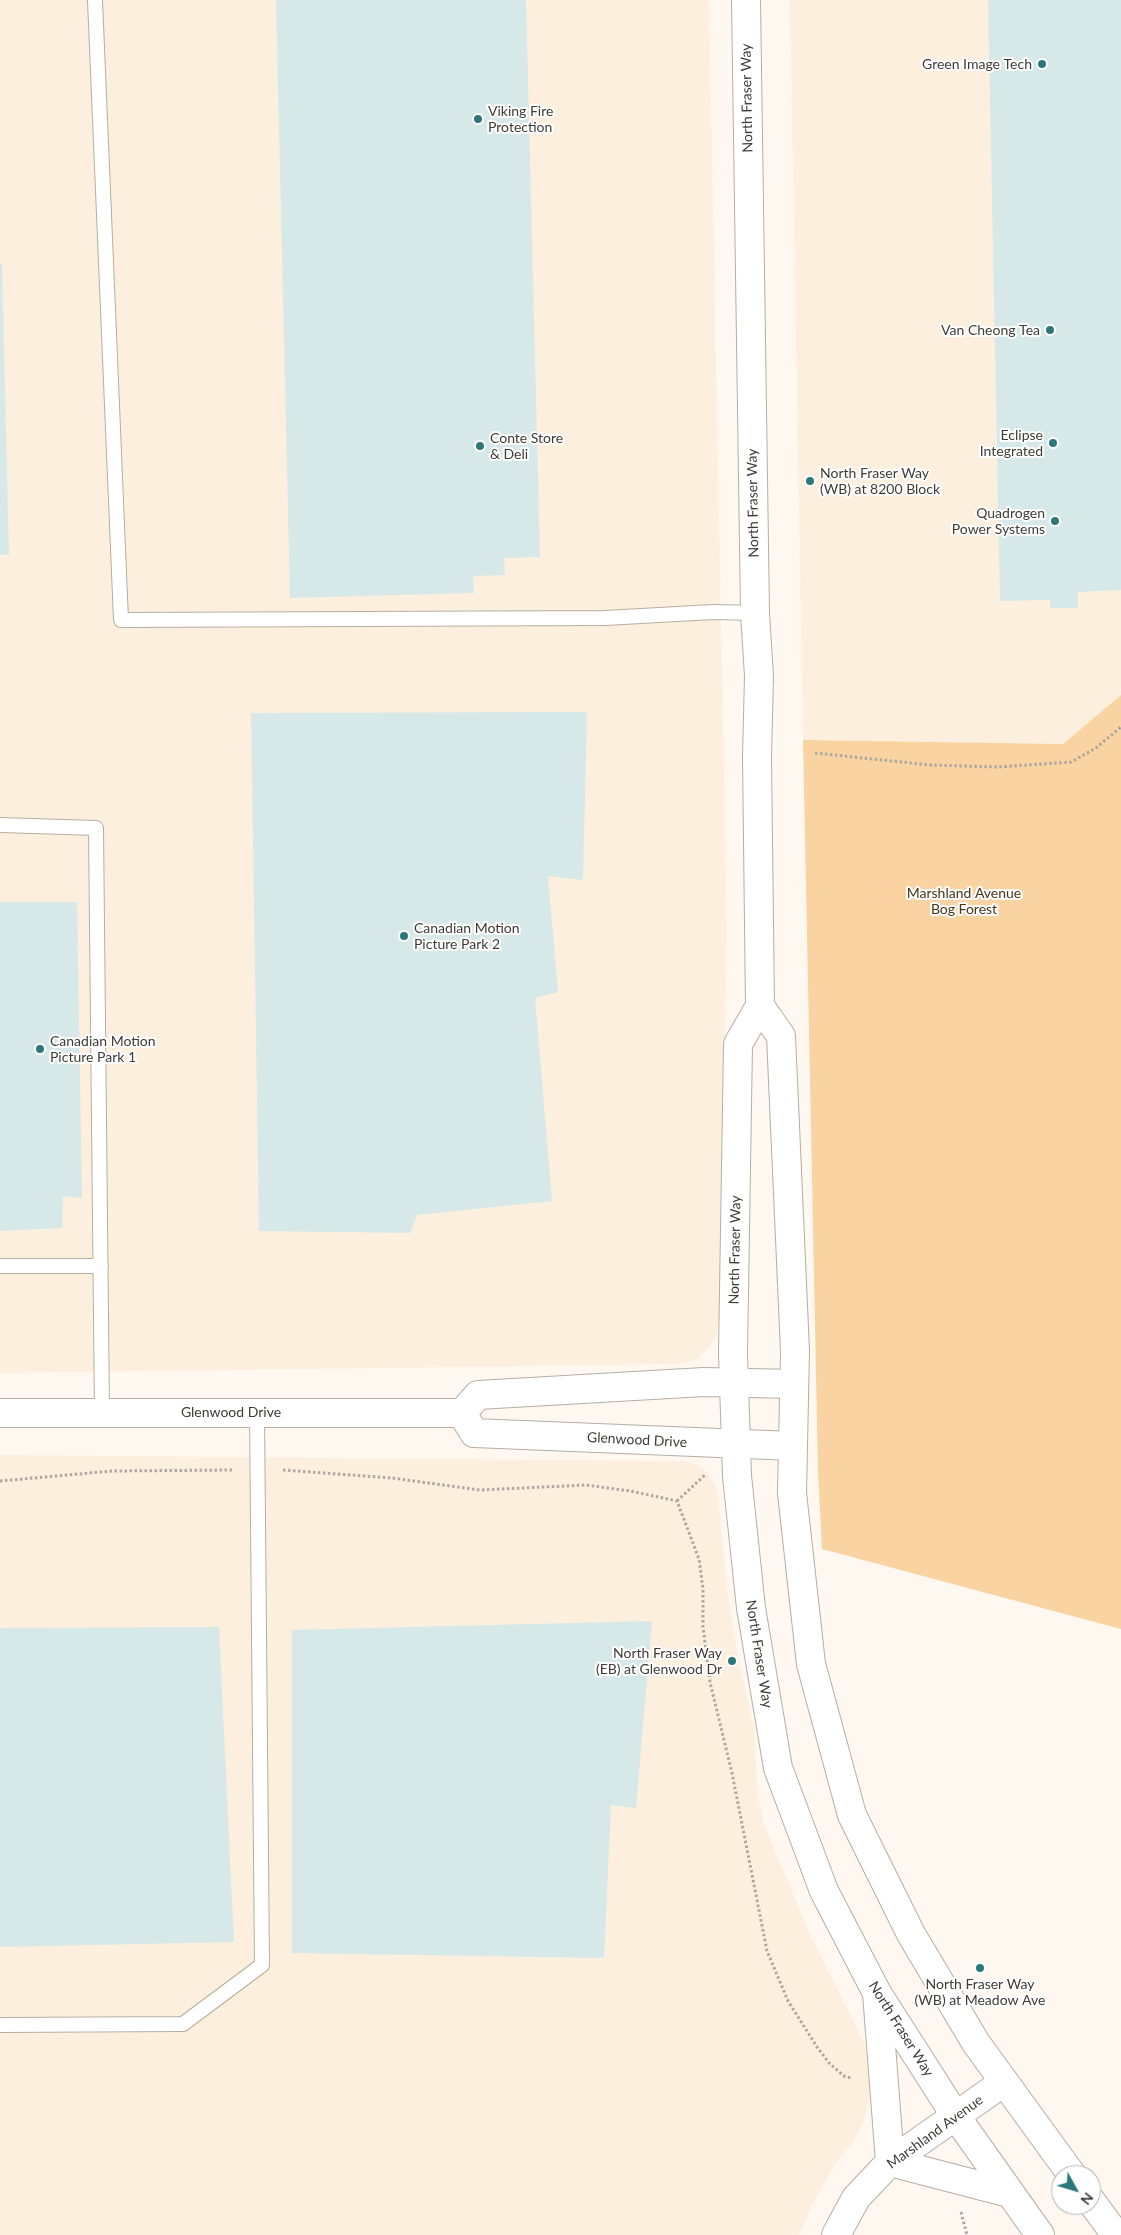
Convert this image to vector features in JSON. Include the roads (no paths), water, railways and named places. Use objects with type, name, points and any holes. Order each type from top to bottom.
[{"type":"street","name":"North Fraser Way","points":[[746,0],[755,613],[759,676],[757,757],[760,1006],[738,1044],[734,1383],[736,1476],[751,1608],[778,1768],[824,1891],[877,1993],[955,2115],[1040,2235]]},
{"type":"street","points":[[760,1006],[781,1036],[795,1351],[792,1493],[810,1664],[852,1815],[912,1934],[976,2043],[1065,2165]]},
{"type":"street","points":[[462,1413],[478,1395],[704,1382],[794,1384]]},
{"type":"street","name":"Glenwood Drive","points":[[0,1413],[462,1413],[474,1433],[793,1446]]},
{"type":"street","points":[[877,1993],[890,2162],[1009,2193]]},
{"type":"street","name":"Marshland Avenue","points":[[836,2235],[856,2198],[890,2162],[1004,2082]]},
{"type":"street","points":[[1101,2215],[1116,2235]]},
{"type":"lane","points":[[95,0],[121,620],[605,618],[713,612],[755,613]]},
{"type":"lane","points":[[0,825],[96,828],[102,1413]]},
{"type":"lane","points":[[0,1266],[100,1266]]},
{"type":"lane","points":[[0,2025],[183,2024],[262,1965],[256,1412]]},
{"type":"place","name":"Green Image Tech","points":[[1042,64]]},
{"type":"place","name":"Viking Fire Protection","points":[[478,119]]},
{"type":"place","name":"Van Cheong Tea","points":[[1050,330]]},
{"type":"place","name":"Eclipse Integrated","points":[[1053,443]]},
{"type":"place","name":"Conte Store & Deli","points":[[480,446]]},
{"type":"place","name":"North Fraser Way (WB) at 8200 Block","points":[[810,481]]},
{"type":"place","name":"Quadrogen Power Systems","points":[[1055,521]]},
{"type":"place","name":"Canadian Motion Picture Park 2","points":[[404,936]]},
{"type":"place","name":"Canadian Motion Picture Park 1","points":[[40,1049]]},
{"type":"place","name":"North Fraser Way (EB) at Glenwood Dr","points":[[732,1661]]},
{"type":"place","name":"North Fraser Way (WB) at Meadow Ave","points":[[980,1968]]},
{"type":"park label","name":"Marshland Avenue Bog Forest","points":[[964,902]]}]
